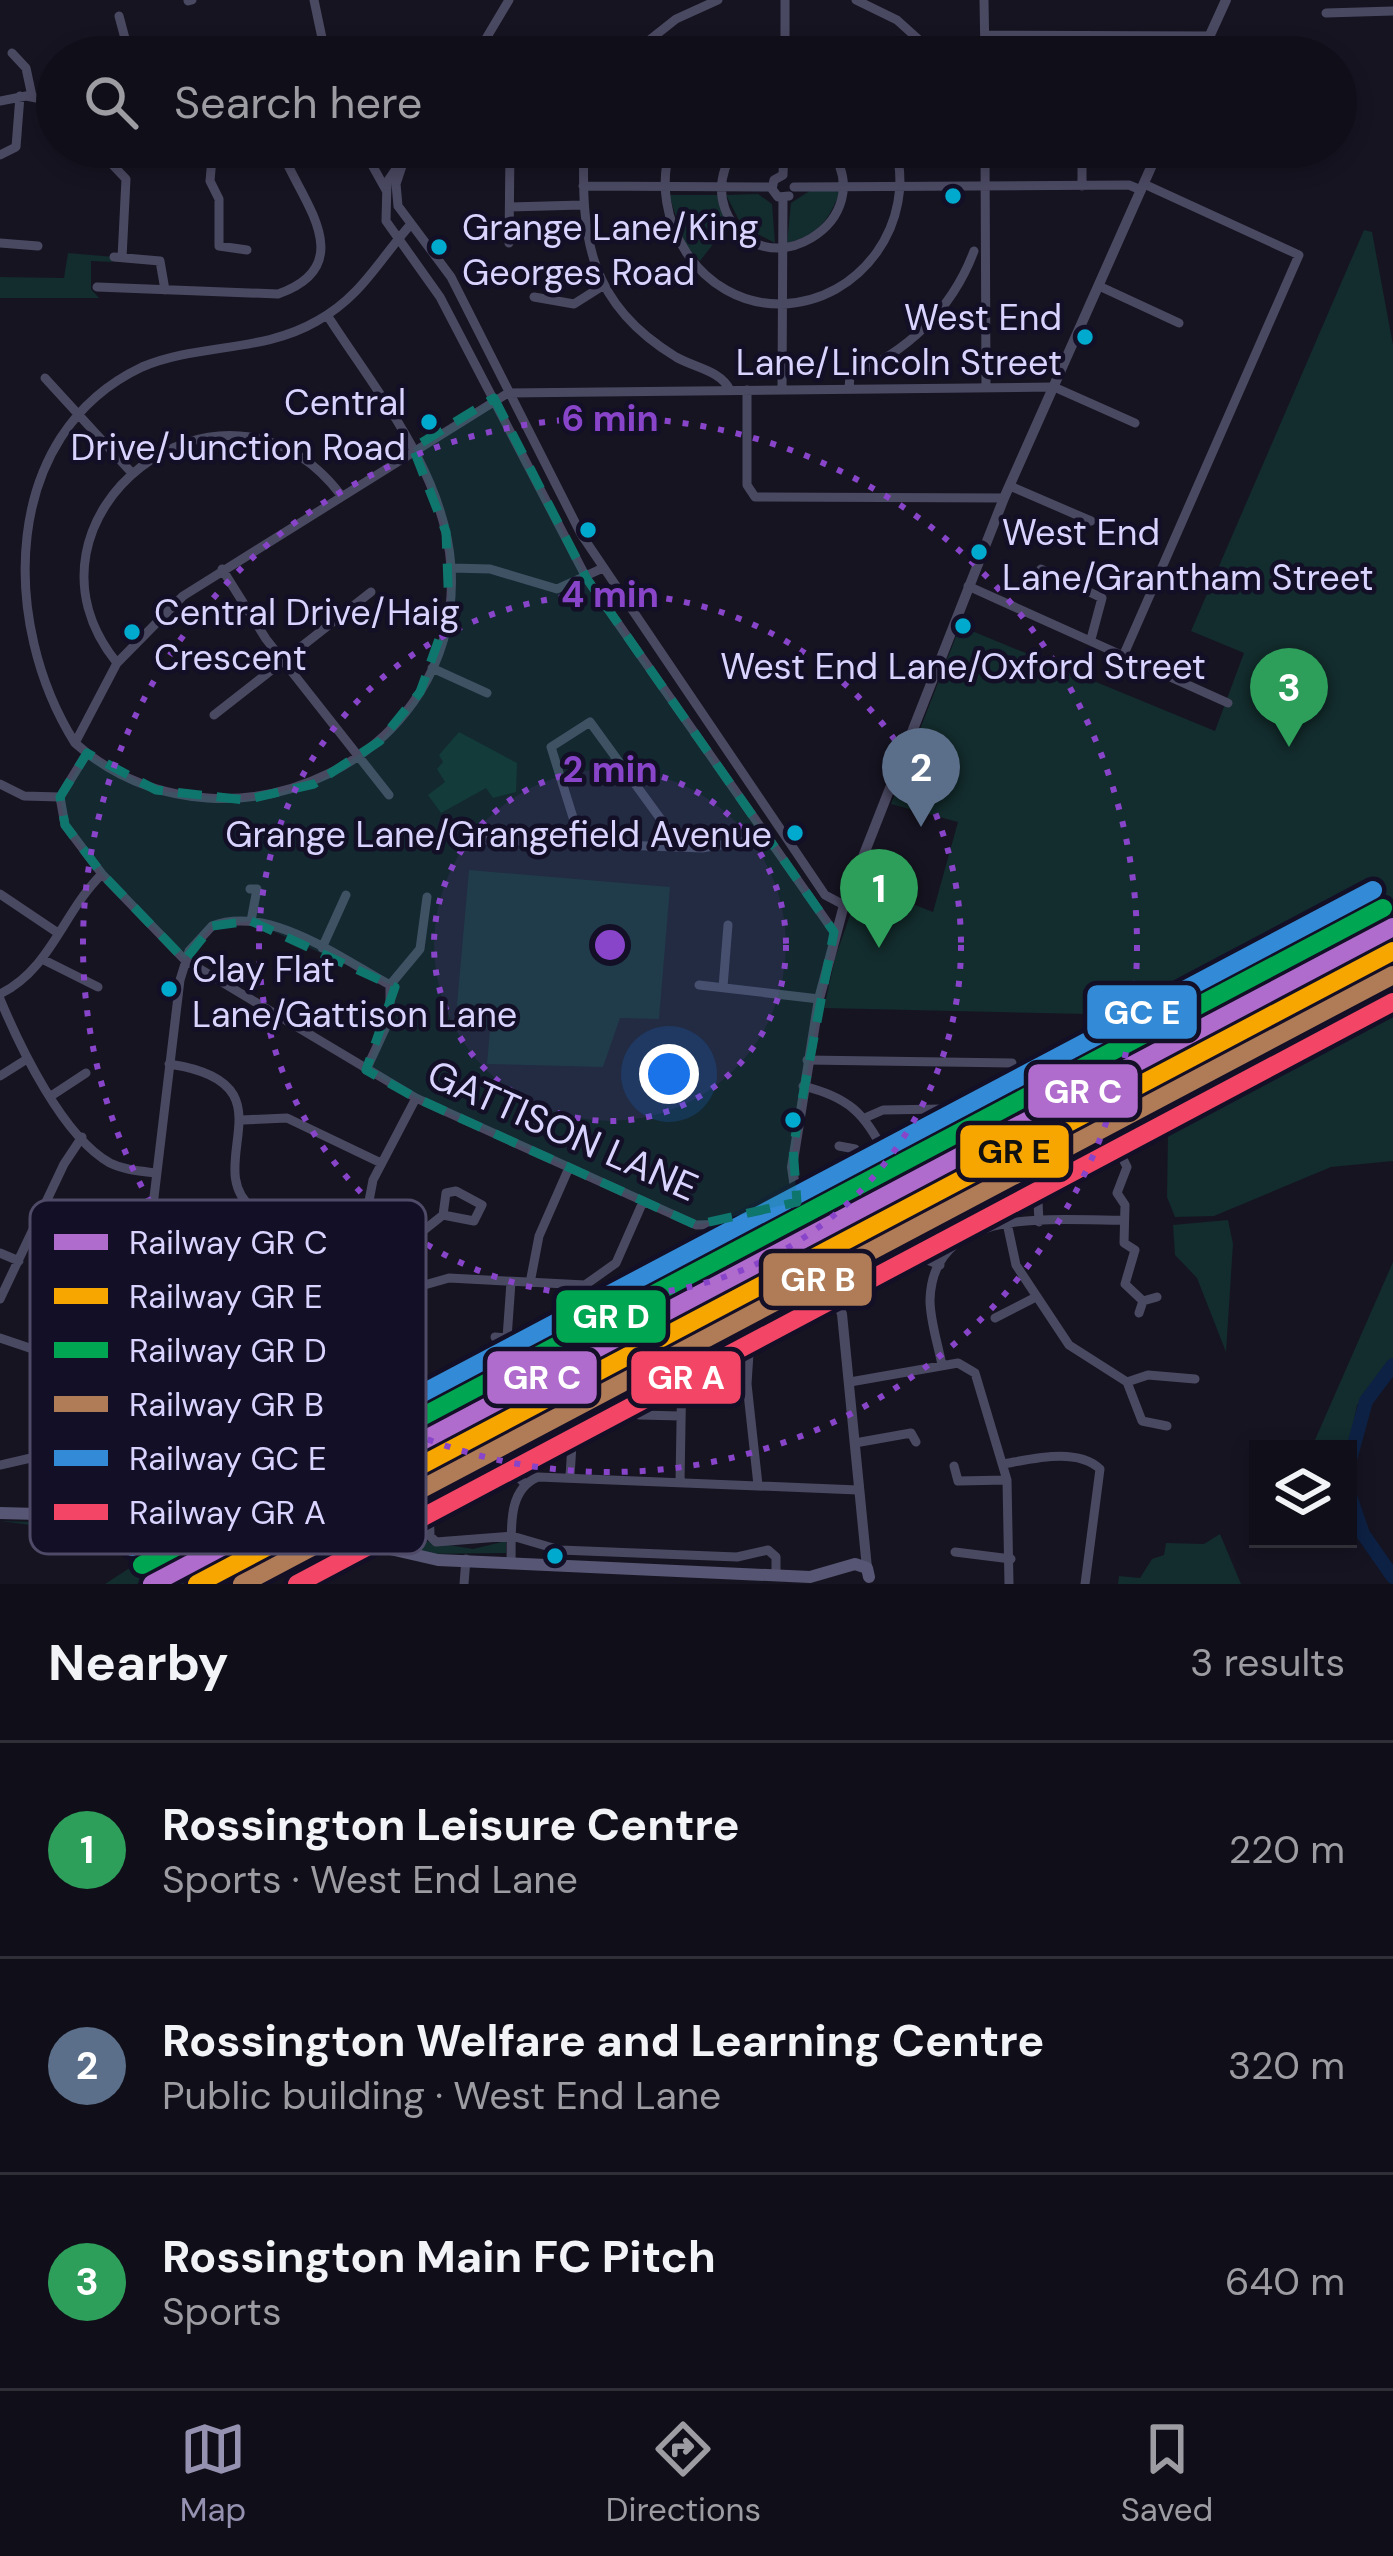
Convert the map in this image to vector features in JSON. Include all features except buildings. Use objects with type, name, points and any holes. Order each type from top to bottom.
[{"type":"main road","points":[[0,1513],[30,1513]]},
{"type":"main road","points":[[405,1554],[626,1566],[737,1578],[824,1576],[844,1584],[848,1567]]},
{"type":"main road","points":[[824,1576],[848,1567],[868,1578]]},
{"type":"street","points":[[314,0],[322,36]]},
{"type":"street","points":[[488,36],[509,0]]},
{"type":"street","points":[[655,36],[718,0]]},
{"type":"street","points":[[785,0],[785,36]]},
{"type":"street","points":[[856,0],[897,20],[915,36]]},
{"type":"street","points":[[984,0],[985,34],[1034,36]]},
{"type":"street","points":[[1210,36],[1226,0]]},
{"type":"street","points":[[1326,13],[1393,11]]},
{"type":"street","points":[[117,22],[122,36]]},
{"type":"street","points":[[0,155],[14,151],[19,141],[26,96],[24,63],[12,53]]},
{"type":"street","points":[[0,101],[36,98]]},
{"type":"street","points":[[116,168],[126,179],[118,257],[160,261],[165,290]]},
{"type":"street","points":[[214,168],[218,243],[225,249],[247,250]]},
{"type":"street","points":[[97,287],[278,294],[314,269],[319,220],[291,168]]},
{"type":"street","points":[[372,168],[452,278],[547,470],[603,568],[703,707],[825,895],[844,905]]},
{"type":"street","points":[[398,168],[386,221],[440,297],[587,579],[834,932]]},
{"type":"street","points":[[509,168],[509,243]]},
{"type":"street","points":[[583,168],[582,206],[589,257],[604,285],[659,345],[724,378],[730,390]]},
{"type":"street","points":[[666,168],[662,186],[676,237],[693,262],[730,291],[783,304],[832,290],[870,262],[898,216],[898,168]]},
{"type":"street","points":[[728,168],[722,186],[725,209],[740,232],[763,246],[783,249],[807,244],[830,226],[844,187],[836,168]]},
{"type":"street","points":[[771,187],[783,168]]},
{"type":"street","points":[[985,168],[986,387]]},
{"type":"street","points":[[1082,168],[1082,186]]},
{"type":"street","points":[[868,1578],[842,1314],[797,1202],[792,1167],[819,999],[834,932],[968,586],[1151,168]]},
{"type":"street","points":[[374,171],[396,171]]},
{"type":"street","points":[[783,175],[794,187]]},
{"type":"street","points":[[782,390],[783,198],[794,187],[1129,185],[1299,254],[1124,654]]},
{"type":"street","points":[[583,186],[771,187],[783,198]]},
{"type":"street","points":[[509,206],[582,206]]},
{"type":"street","points":[[44,440],[74,410],[140,368],[275,340],[327,315],[369,280],[411,224]]},
{"type":"street","points":[[0,243],[38,246]]},
{"type":"street","points":[[849,388],[850,376],[897,351],[930,323],[956,289],[974,251]]},
{"type":"street","points":[[534,297],[574,304],[604,285]]},
{"type":"street","points":[[1099,286],[1179,323]]},
{"type":"street","points":[[36,696],[87,753],[156,790],[213,801],[286,793],[361,757],[406,712],[433,668],[449,611],[451,568],[439,511],[413,448],[327,315]]},
{"type":"street","points":[[45,378],[131,472]]},
{"type":"street","points":[[75,742],[117,663],[162,614],[222,569],[508,392],[1054,387],[1135,423]]},
{"type":"street","points":[[747,390],[747,494],[1007,492],[1091,521]]},
{"type":"street","points":[[117,663],[92,619],[86,563],[100,514],[131,472],[183,441],[236,436],[300,457],[340,494]]},
{"type":"street","points":[[527,466],[547,470]]},
{"type":"street","points":[[547,470],[541,483],[551,514]]},
{"type":"street","points":[[451,568],[490,569],[557,589],[603,568]]},
{"type":"street","points":[[222,569],[284,659],[389,795]]},
{"type":"street","points":[[1041,569],[1102,598],[1091,639]]},
{"type":"street","points":[[968,586],[1228,703]]},
{"type":"street","points":[[214,715],[371,592]]},
{"type":"street","points":[[433,668],[487,693]]},
{"type":"street","points":[[687,718],[703,707]]},
{"type":"street","points":[[581,843],[551,752],[558,738],[586,722],[596,724],[681,848]]},
{"type":"street","points":[[0,784],[24,796],[60,797],[87,753]]},
{"type":"street","name":"GATTISON LANE","points":[[60,797],[65,825],[102,874],[185,960],[416,1098],[642,1204],[709,1226],[797,1202]]},
{"type":"street","points":[[486,840],[681,848],[770,839],[784,832]]},
{"type":"street","points":[[102,874],[44,959],[0,997],[27,1059],[82,1137],[109,1162],[156,1173]]},
{"type":"street","points":[[250,889],[257,889],[250,921]]},
{"type":"street","points":[[0,894],[58,933]]},
{"type":"street","points":[[322,948],[346,895]]},
{"type":"street","points":[[366,1070],[390,1018],[390,985],[420,949],[427,897]]},
{"type":"street","points":[[154,1200],[185,960],[212,926],[250,921],[322,948],[390,985]]},
{"type":"street","points":[[724,987],[728,925]]},
{"type":"street","points":[[44,959],[98,987]]},
{"type":"street","points":[[699,985],[819,999]]},
{"type":"street","points":[[0,1076],[27,1059]]},
{"type":"street","points":[[807,1060],[1012,1063]]},
{"type":"street","points":[[170,1064],[202,1069],[222,1081],[236,1099],[242,1120],[237,1179],[246,1200]]},
{"type":"street","points":[[51,1096],[86,1073]]},
{"type":"street","points":[[803,1087],[834,1094],[867,1117],[885,1154]]},
{"type":"street","points":[[371,1200],[380,1163],[416,1098]]},
{"type":"street","points":[[867,1117],[884,1110],[938,1109],[941,1124]]},
{"type":"street","points":[[242,1120],[287,1118],[380,1163]]},
{"type":"street","points":[[49,1200],[82,1137]]},
{"type":"street","points":[[839,1146],[855,1149],[877,1137]]},
{"type":"street","points":[[1122,1153],[1135,1142]]},
{"type":"street","points":[[1099,1146],[1122,1153]]},
{"type":"street","points":[[833,1173],[845,1175],[858,1168],[855,1149]]},
{"type":"street","points":[[1122,1153],[1128,1173],[1117,1193],[1124,1243],[1135,1252],[1125,1283],[1143,1300]]},
{"type":"street","points":[[530,1283],[539,1236],[568,1170]]},
{"type":"street","points":[[426,1229],[443,1215],[474,1220],[482,1205],[451,1191],[443,1198],[443,1215]]},
{"type":"street","points":[[1038,1202],[1039,1222]]},
{"type":"street","points":[[426,1284],[462,1277],[585,1285],[616,1263],[642,1204]]},
{"type":"street","points":[[942,1365],[930,1299],[940,1264],[967,1234],[1007,1223],[1124,1220]]},
{"type":"street","points":[[1007,1223],[1012,1256],[1074,1351],[1127,1382],[1142,1421],[1167,1426]]},
{"type":"street","points":[[0,1299],[30,1237]]},
{"type":"street","points":[[0,1252],[19,1261]]},
{"type":"street","points":[[916,1265],[925,1259],[940,1264]]},
{"type":"street","points":[[507,1338],[512,1282]]},
{"type":"street","points":[[1000,1312],[1036,1297]]},
{"type":"street","points":[[1143,1300],[1157,1297]]},
{"type":"street","points":[[1139,1313],[1143,1300]]},
{"type":"street","points":[[751,1323],[747,1384],[758,1485]]},
{"type":"street","points":[[0,1338],[30,1350]]},
{"type":"street","points":[[850,1382],[942,1365],[970,1367],[981,1385],[1004,1464],[1009,1584]]},
{"type":"street","points":[[680,1482],[682,1366]]},
{"type":"street","points":[[1127,1382],[1148,1375],[1190,1384]]},
{"type":"street","points":[[639,1415],[681,1416]]},
{"type":"street","points":[[855,1443],[913,1437],[918,1420]]},
{"type":"street","points":[[570,1476],[573,1429]]},
{"type":"street","points":[[498,1456],[524,1484]]},
{"type":"street","points":[[1004,1464],[1069,1458],[1092,1461],[1100,1469],[1085,1584]]},
{"type":"street","points":[[0,1466],[30,1459]]},
{"type":"street","points":[[953,1466],[958,1481],[1006,1480]]},
{"type":"street","points":[[511,1561],[515,1499],[524,1484],[538,1477],[858,1490]]},
{"type":"street","points":[[429,1501],[430,1536],[436,1542],[512,1536],[560,1550],[737,1556],[768,1550],[776,1556],[776,1575]]},
{"type":"street","points":[[848,1567],[863,1542]]},
{"type":"street","points":[[955,1552],[1011,1559]]},
{"type":"street","points":[[464,1584],[466,1559]]},
{"type":"street","points":[[625,1584],[626,1566]]},
{"type":"highlighted area","points":[[494,398],[587,579],[834,932],[793,1148],[797,1202],[696,1225],[416,1098],[366,1070],[395,987],[251,921],[212,926],[185,960],[102,874],[65,825],[60,797],[87,753],[156,790],[245,800],[314,784],[380,741],[420,692],[449,611],[446,532],[413,448]]},
{"type":"green space","points":[[811,190],[841,190],[822,225],[787,243],[791,203]]},
{"type":"green space","points":[[758,194],[772,204],[775,243],[742,226],[726,195]]},
{"type":"green space","points":[[669,195],[717,195],[728,225],[700,261],[685,245]]},
{"type":"green space","points":[[1364,230],[1372,232],[1393,345],[1393,909],[1107,1060],[1087,1014],[824,1008],[835,958],[861,884],[933,912],[958,822],[891,804],[960,626],[1215,731],[1244,653],[1191,631]]},
{"type":"green space","points":[[68,253],[114,257],[112,262],[91,261],[91,289],[99,298],[0,298],[0,277],[64,278]]},
{"type":"green space","points":[[459,732],[517,763],[516,792],[493,798],[486,788],[441,813],[428,795],[445,782],[437,769],[443,762],[439,755]]},
{"type":"green space","points":[[469,870],[670,887],[659,1019],[620,1018],[603,1067],[487,1064],[490,1029],[455,1027]]},
{"type":"green space","points":[[1393,942],[1393,1161],[1331,1167],[1214,1216],[1175,1217],[1167,1197],[1168,1134],[1148,1114],[1148,1103],[1110,1098]]},
{"type":"green space","points":[[1228,1220],[1233,1244],[1226,1352],[1197,1278],[1175,1255],[1173,1225]]},
{"type":"green space","points":[[1393,1262],[1393,1359],[1357,1405],[1350,1440],[1315,1440]]},
{"type":"green space","points":[[1220,1534],[1241,1584],[1118,1584],[1119,1576],[1140,1578],[1152,1559],[1164,1555],[1166,1543],[1204,1544]]},
{"type":"green space","points":[[426,1541],[473,1549],[506,1541],[506,1553],[426,1554]]},
{"type":"green space","points":[[151,1554],[193,1554],[137,1584],[105,1584]]},
{"type":"green space","points":[[234,1554],[270,1554],[212,1584],[177,1584]]},
{"type":"waterway","points":[[1355,1440],[1366,1401],[1393,1365]]},
{"type":"waterway","points":[[1357,1516],[1363,1534],[1393,1577]]},
{"type":"transit line","points":[[426,1391],[1373,890]]},
{"type":"transit line","points":[[426,1415],[1383,908]]},
{"type":"transit line","points":[[426,1439],[1393,927]]},
{"type":"transit line","points":[[426,1463],[1393,951]]},
{"type":"transit line","points":[[426,1487],[1393,975]]},
{"type":"transit line","points":[[426,1515],[1393,1002]]},
{"type":"transit line","points":[[142,1565],[163,1554]]},
{"type":"transit line","points":[[152,1584],[209,1554]]},
{"type":"transit line","points":[[197,1584],[254,1554]]},
{"type":"transit line","points":[[242,1584],[299,1554]]},
{"type":"transit line","points":[[297,1584],[353,1554]]},
{"type":"place","name":"Grange Lane/King Georges Road","points":[[439,247]]},
{"type":"place","name":"West End Lane/Lincoln Street","points":[[1085,337]]},
{"type":"place","name":"Central Drive/Junction Road","points":[[429,422]]},
{"type":"place","name":"West End Lane/Grantham Street","points":[[979,552]]},
{"type":"place","name":"West End Lane/Oxford Street","points":[[963,626]]},
{"type":"place","name":"Central Drive/Haig Crescent","points":[[132,632]]},
{"type":"place","name":"Rossington Main FC Pitch","points":[[1289,747]]},
{"type":"place","name":"Rossington Welfare and Learning Centre","points":[[921,827]]},
{"type":"place","name":"Grange Lane/Grangefield Avenue","points":[[795,833]]},
{"type":"place","name":"Rossington Leisure Centre","points":[[879,948]]},
{"type":"place","name":"Clay Flat Lane/Gattison Lane","points":[[169,989]]}]
